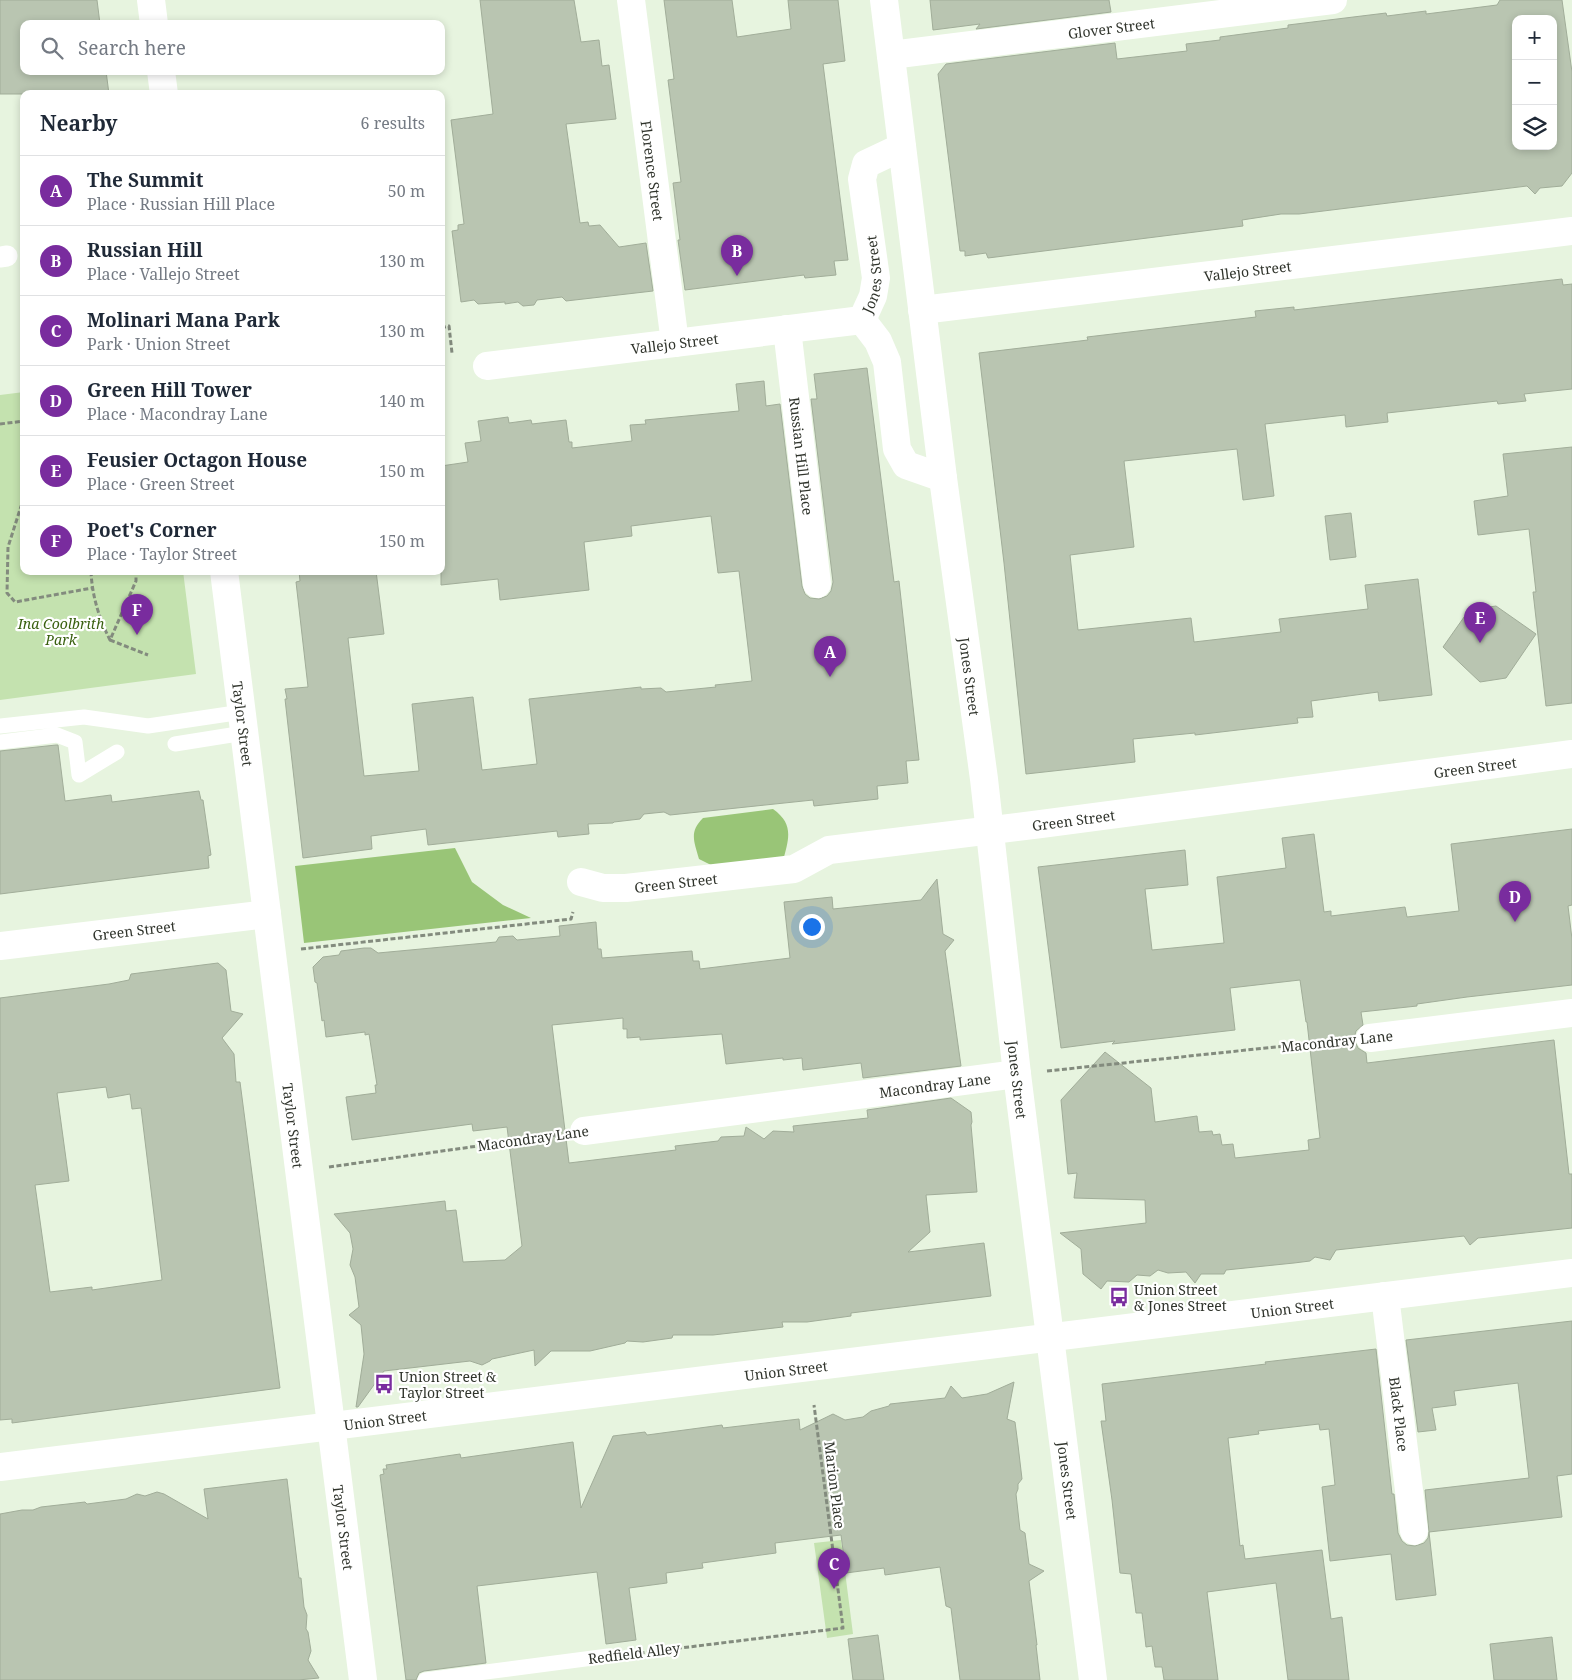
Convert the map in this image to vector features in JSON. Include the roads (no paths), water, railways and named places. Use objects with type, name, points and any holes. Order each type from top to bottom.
[{"type":"street","points":[[151,0],[154,20]]},
{"type":"street","name":"Florence Street","points":[[631,0],[675,342]]},
{"type":"street","name":"Jones Street","points":[[884,0],[943,478],[990,830],[1017,1074],[1093,1680]]},
{"type":"street","name":"Glover Street","points":[[891,55],[1333,0]]},
{"type":"street","points":[[162,75],[163,90]]},
{"type":"street","name":"Jones Street","points":[[902,147],[866,164],[862,179],[876,278],[873,296],[862,320],[878,341],[887,362],[897,449],[906,465],[943,478]]},
{"type":"street","name":"Vallejo Street","points":[[922,310],[1572,231]]},
{"type":"street","name":"Vallejo Street","points":[[487,366],[862,320]]},
{"type":"street","name":"Russian Hill Place","points":[[787,329],[818,584]]},
{"type":"street","name":"Taylor Street","points":[[225,575],[363,1680]]},
{"type":"street","name":"Green Street","points":[[580,882],[603,888],[626,888],[794,869],[829,850],[1572,754]]},
{"type":"street","name":"Green Street","points":[[0,946],[267,914]]},
{"type":"street","name":"Macondray Lane","points":[[1370,1038],[1572,1013]]},
{"type":"street","name":"Macondray Lane","points":[[584,1131],[1017,1074]]},
{"type":"street","name":"Union Street","points":[[0,1467],[1572,1273]]},
{"type":"street","name":"Black Place","points":[[1385,1296],[1414,1531]]},
{"type":"lane","points":[[0,726],[84,717],[148,726],[243,722]]},
{"type":"lane","points":[[175,744],[243,722]]},
{"type":"lane","points":[[0,742],[57,735],[75,742],[80,775],[117,752]]},
{"type":"lane","name":"Redfield Alley","points":[[425,1680],[608,1656]]},
{"type":"place","name":"Russian Hill","points":[[737,276]]},
{"type":"place","name":"Poet's Corner","points":[[137,635]]},
{"type":"place","name":"Feusier Octagon House","points":[[1480,643]]},
{"type":"place","name":"The Summit","points":[[830,677]]},
{"type":"place","name":"Green Hill Tower","points":[[1515,922]]},
{"type":"place","name":"Union Street & Jones Street","points":[[1119,1297]]},
{"type":"place","name":"Union Street & Taylor Street","points":[[384,1384]]},
{"type":"place","name":"Molinari Mana Park","points":[[834,1589]]},
{"type":"park label","name":"Ina Coolbrith Park","points":[[61,632]]}]
